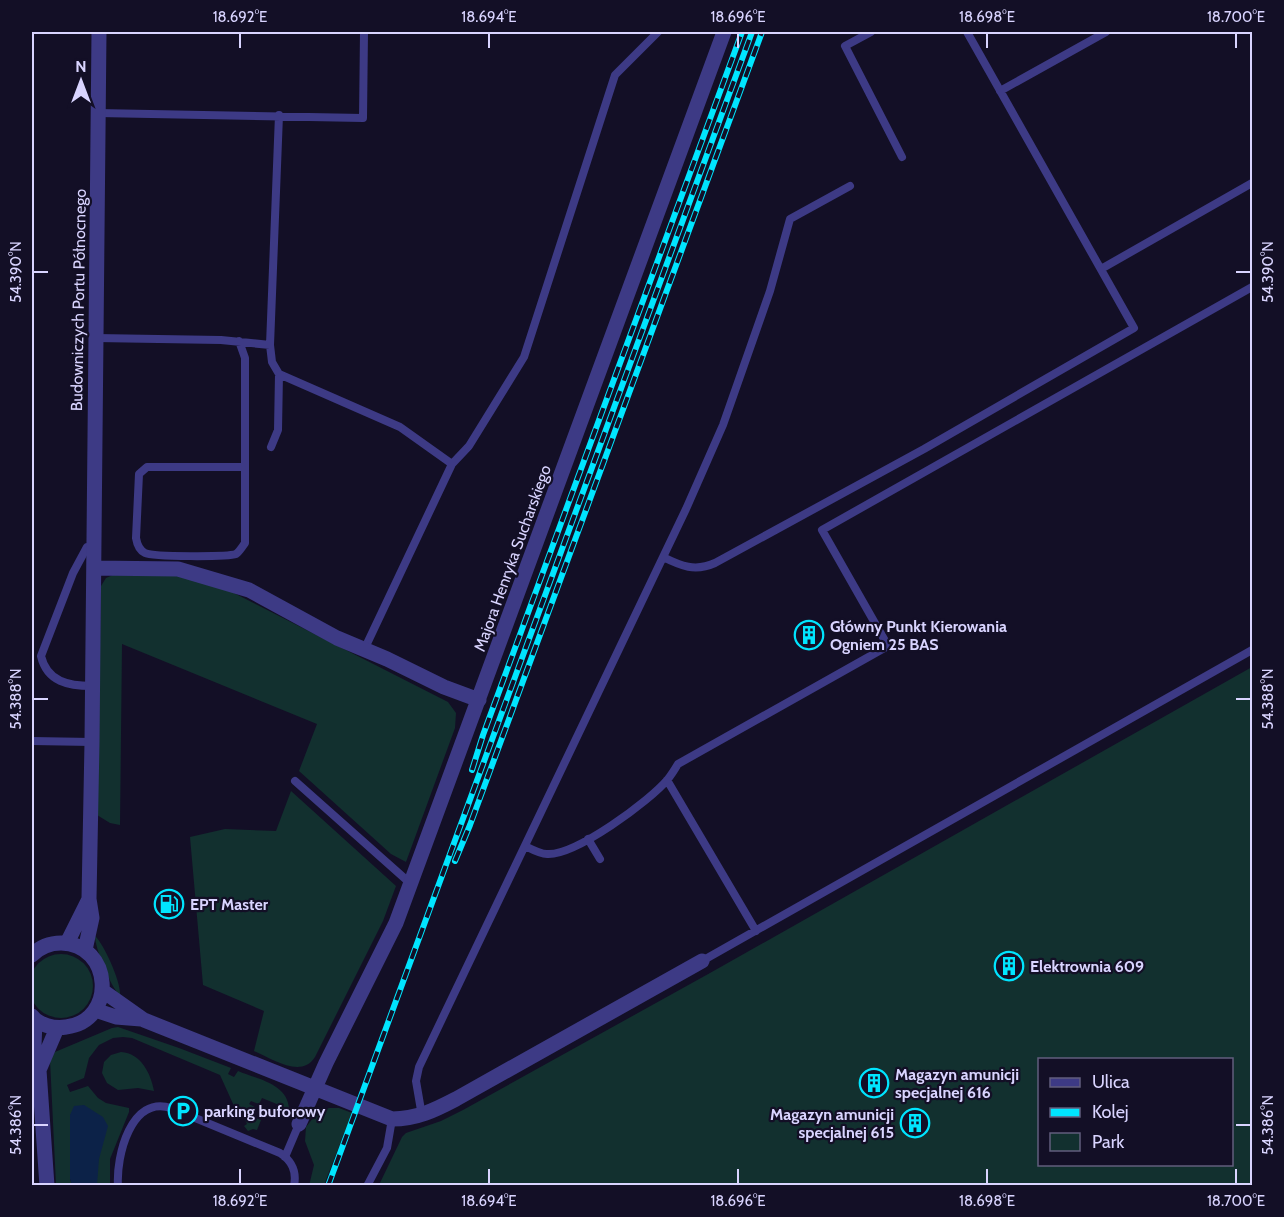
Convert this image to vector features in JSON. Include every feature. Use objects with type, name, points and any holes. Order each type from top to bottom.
[{"type":"street","name":"Budowniczych Portu Północnego","points":[[85,950],[92,918],[89,899],[99,32]]},
{"type":"street","name":"Majora Henryka Sucharskiego","points":[[314,1089],[396,923],[724,32]]},
{"type":"street","points":[[94,568],[178,569],[249,590],[337,638],[444,687],[479,700]]},
{"type":"street","name":"Budowniczych Portu Północnego","points":[[67,943],[89,899]]},
{"type":"street","points":[[32,955],[44,946],[67,943],[85,950],[94,958],[103,980],[103,991],[95,1010],[77,1024],[57,1028],[33,1018],[34,1046],[39,1070],[41,1138],[47,1185]]},
{"type":"street","points":[[103,991],[144,1020],[393,1119],[408,1119],[422,1116],[466,1094],[702,961]]},
{"type":"street","points":[[95,1010],[116,1017],[144,1020]]},
{"type":"street","points":[[39,1070],[57,1028]]},
{"type":"street","points":[[299,1124],[314,1089]]},
{"type":"lane","points":[[98,112],[363,118],[364,32]]},
{"type":"lane","points":[[364,650],[452,464],[469,446],[524,357],[615,75],[657,32]]},
{"type":"lane","points":[[871,32],[845,46],[902,157]]},
{"type":"lane","points":[[663,557],[682,566],[694,568],[715,563],[924,449],[1134,328],[967,32]]},
{"type":"lane","points":[[1000,91],[1106,32]]},
{"type":"lane","points":[[271,447],[278,429],[279,375],[272,362],[270,345],[279,115]]},
{"type":"lane","points":[[1101,269],[1252,183]]},
{"type":"lane","points":[[422,1116],[416,1081],[419,1067],[663,557],[723,425],[770,291],[790,219],[850,186]]},
{"type":"lane","points":[[525,846],[546,855],[565,851],[588,839],[623,819],[667,780],[678,764],[888,646],[822,530],[1252,287]]},
{"type":"lane","points":[[96,338],[239,341],[270,345]]},
{"type":"lane","points":[[239,341],[245,358],[245,467],[245,543],[240,551],[228,556],[153,555],[141,550],[136,538],[139,474],[142,470],[156,467],[245,467]]},
{"type":"lane","points":[[279,375],[400,427],[452,464]]},
{"type":"lane","points":[[92,686],[73,686],[53,677],[43,667],[41,656],[73,573],[87,548],[93,547]]},
{"type":"lane","points":[[702,961],[1252,650]]},
{"type":"lane","points":[[32,741],[92,742]]},
{"type":"lane","points":[[667,780],[756,931]]},
{"type":"lane","points":[[295,782],[411,884]]},
{"type":"lane","points":[[588,839],[600,859]]},
{"type":"lane","points":[[118,1185],[118,1164],[133,1124],[142,1111],[155,1106],[171,1108],[285,1157],[294,1169],[294,1185]]},
{"type":"lane","points":[[368,1185],[387,1148],[393,1119]]},
{"type":"lane","points":[[285,1157],[299,1124]]},
{"type":"green space","points":[[113,575],[184,576],[226,589],[448,702],[456,713],[455,728],[406,862],[391,854],[299,771],[317,724],[122,644],[120,825],[110,823],[97,815],[101,586],[106,578]]},
{"type":"green space","points":[[1252,667],[1252,1185],[379,1185],[406,1133],[441,1121]]},
{"type":"green space","points":[[291,791],[396,886],[383,921],[315,1057],[309,1063],[295,1067],[254,1051],[264,1011],[203,985],[190,837],[225,829],[276,831]]},
{"type":"green space","points":[[95,936],[112,964],[120,996],[104,968]]},
{"type":"green space","points":[[61,954],[73,956],[84,963],[91,974],[93,986],[91,998],[84,1009],[73,1016],[61,1018],[49,1016],[38,1009],[31,998],[29,986],[31,974],[38,963],[49,956]]},
{"type":"green space","points":[[118,1027],[231,1068],[228,1074],[234,1077],[238,1071],[262,1080],[283,1094],[289,1109],[262,1098],[259,1104],[251,1101],[249,1104],[255,1107],[251,1116],[261,1120],[257,1130],[248,1131],[244,1126],[247,1124],[243,1116],[239,1117],[220,1075],[132,1038],[113,1038],[99,1045],[89,1058],[84,1078],[67,1085],[70,1092],[88,1086],[98,1098],[106,1103],[129,1108],[110,1159],[110,1185],[97,1185],[100,1152],[84,1105],[70,1115],[70,1179],[72,1185],[56,1185],[50,1060],[55,1052]]},
{"type":"green space","points":[[121,1052],[128,1053],[139,1060],[150,1078],[154,1091],[138,1088],[118,1090],[107,1083],[102,1073],[104,1062],[111,1055]]},
{"type":"green space","points":[[329,1108],[339,1108],[352,1113],[324,1185],[309,1186],[314,1165],[305,1141],[306,1127],[317,1113]]},
{"type":"water","points":[[84,1105],[103,1117],[108,1126],[99,1159],[97,1185],[72,1185],[70,1179],[70,1115],[74,1106]]},
{"type":"railway","points":[[472,770],[742,32]]},
{"type":"railway","points":[[328,1186],[752,32]]},
{"type":"railway","points":[[455,861],[762,32]]},
{"type":"place","name":"Główny Punkt Kierowania Ogniem 25 BAS","points":[[809,635]]},
{"type":"place","name":"EPT Master","points":[[169,904]]},
{"type":"place","name":"Elektrownia 609","points":[[1009,966]]},
{"type":"place","name":"Magazyn amunicji specjalnej 616","points":[[874,1083]]},
{"type":"place","name":"parking buforowy","points":[[183,1111]]},
{"type":"place","name":"Magazyn amunicji specjalnej 615","points":[[915,1123]]}]
